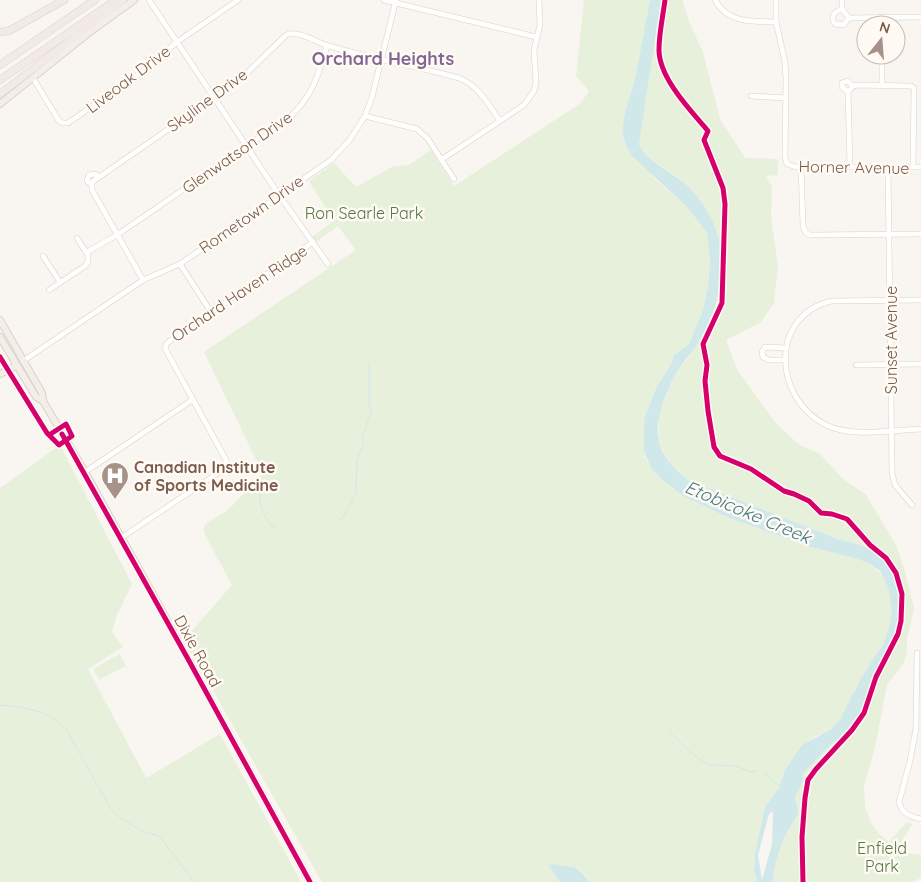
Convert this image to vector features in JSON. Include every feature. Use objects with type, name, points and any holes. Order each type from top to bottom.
[{"type":"highway","points":[[0,32],[9,31],[64,0]]},
{"type":"highway","points":[[0,65],[95,0]]},
{"type":"highway","points":[[0,80],[116,0]]},
{"type":"highway","points":[[0,94],[123,0]]},
{"type":"main road","points":[[0,104],[90,32],[134,0]]},
{"type":"main road","name":"Dixie Road","points":[[0,320],[42,393],[42,401]]},
{"type":"main road","name":"Dixie Road","points":[[0,337],[16,366],[36,397],[42,401],[85,472],[310,882]]},
{"type":"main road","points":[[0,374],[16,366]]},
{"type":"street","points":[[149,0],[279,195],[328,264]]},
{"type":"street","name":"Liveoak Drive","points":[[33,78],[59,121],[68,123],[143,71],[177,42],[238,0]]},
{"type":"street","points":[[384,0],[395,1],[536,36]]},
{"type":"street","points":[[441,160],[524,105],[534,91],[536,83],[534,58],[536,36],[540,26],[539,0]]},
{"type":"street","points":[[715,0],[724,12],[736,19],[776,22]]},
{"type":"street","points":[[751,96],[786,98],[785,62],[776,22],[776,0]]},
{"type":"street","points":[[842,0],[842,9],[848,16],[856,16]]},
{"type":"street","name":"Rometown Drive","points":[[23,361],[143,280],[180,264],[331,160],[341,150],[365,116],[382,60],[395,1]]},
{"type":"street","points":[[842,9],[836,11],[833,15],[835,24],[843,25],[848,16]]},
{"type":"street","points":[[906,17],[921,17]]},
{"type":"street","name":"Skyline Drive","points":[[117,235],[92,190],[91,184],[98,177],[241,79],[286,35],[291,33],[299,34],[327,46],[465,81],[479,91],[500,121]]},
{"type":"street","name":"Glenwatson Drive","points":[[87,252],[117,235],[292,115],[307,99],[327,46]]},
{"type":"street","points":[[882,65],[882,85]]},
{"type":"street","points":[[848,92],[842,87],[844,81],[853,86],[882,85],[911,86],[914,88],[913,167]]},
{"type":"street","points":[[850,167],[848,92],[853,86]]},
{"type":"street","name":"Horner Avenue","points":[[786,98],[785,157],[787,164],[793,167],[921,167]]},
{"type":"street","points":[[365,116],[417,129],[428,139],[454,179]]},
{"type":"street","points":[[801,167],[802,225],[805,232],[810,235],[921,234]]},
{"type":"street","name":"Sunset Avenue","points":[[888,168],[893,480],[899,492],[912,505]]},
{"type":"street","points":[[117,235],[143,280]]},
{"type":"street","points":[[49,290],[86,264],[89,259],[87,252],[77,238]]},
{"type":"street","name":"Orchard Haven Ridge","points":[[192,400],[167,352],[166,346],[170,340],[313,242]]},
{"type":"street","points":[[43,256],[60,282]]},
{"type":"street","points":[[180,264],[211,312]]},
{"type":"street","points":[[921,300],[830,301],[820,304],[801,316],[793,327],[786,348],[785,360],[790,386],[807,412],[826,425],[845,431],[885,432],[921,429]]},
{"type":"street","points":[[785,360],[769,360],[763,357],[762,352],[765,347],[786,348]]},
{"type":"street","points":[[856,365],[921,364]]},
{"type":"street","points":[[85,472],[192,400],[226,460],[226,467],[121,538]]},
{"type":"street","points":[[917,653],[919,711],[914,744],[899,802],[900,807],[909,816],[921,819]]},
{"type":"green space","name":"Ron Searle Park","points":[[584,0],[650,0],[635,79],[625,112],[622,132],[626,146],[656,180],[688,208],[707,233],[710,261],[708,287],[703,310],[689,344],[674,355],[671,365],[649,405],[645,418],[645,442],[643,449],[650,465],[661,479],[677,492],[716,512],[811,547],[865,562],[882,576],[888,586],[892,599],[891,623],[882,645],[859,681],[840,720],[831,728],[807,742],[785,770],[764,821],[756,848],[754,872],[757,882],[322,882],[184,640],[232,585],[204,533],[204,525],[228,510],[263,474],[204,352],[356,250],[338,226],[316,242],[312,237],[334,221],[309,181],[334,163],[356,187],[392,167],[409,165],[431,150],[454,186],[581,103],[589,91],[576,76]]},
{"type":"green space","name":"Enfield Park","points":[[661,0],[682,0],[690,24],[703,52],[720,119],[745,158],[778,159],[778,175],[766,176],[772,187],[771,216],[778,266],[774,303],[761,322],[726,340],[738,371],[775,422],[798,444],[820,454],[842,478],[866,495],[896,545],[905,571],[914,609],[907,639],[907,652],[904,662],[887,685],[875,748],[864,785],[865,806],[871,823],[879,834],[889,842],[907,822],[912,824],[898,848],[912,854],[921,855],[921,878],[912,882],[773,882],[781,847],[788,830],[798,815],[795,797],[804,779],[802,775],[828,747],[846,733],[864,707],[872,683],[890,648],[897,629],[899,611],[896,577],[884,559],[854,543],[840,540],[688,480],[671,464],[658,443],[659,416],[675,373],[689,357],[711,319],[718,298],[720,274],[708,212],[678,177],[645,156],[639,145]]},
{"type":"green space","points":[[60,445],[132,584],[116,617],[112,632],[123,647],[88,669],[146,778],[220,734],[301,882],[0,882],[0,488]]},
{"type":"green space","points":[[120,654],[126,666],[99,680],[93,669]]},
{"type":"water","name":"Etobicoke Creek","points":[[650,0],[661,0],[639,145],[651,159],[683,182],[703,204],[717,232],[721,265],[719,290],[713,314],[699,341],[674,376],[665,398],[658,423],[659,443],[663,452],[677,470],[688,480],[840,540],[874,551],[884,559],[896,577],[899,611],[897,629],[890,648],[872,683],[864,707],[846,733],[828,747],[802,775],[804,779],[795,797],[798,815],[788,830],[781,847],[773,882],[757,882],[754,870],[755,854],[765,807],[779,788],[785,770],[799,749],[804,744],[831,729],[840,720],[862,676],[883,644],[889,628],[892,609],[888,587],[880,571],[870,564],[811,547],[727,517],[683,496],[661,479],[651,468],[643,449],[645,416],[656,389],[671,364],[674,355],[689,344],[703,310],[708,287],[710,261],[707,233],[688,208],[633,157],[626,146],[622,132],[625,112],[635,79]],"holes":[[[773,811],[772,844],[762,880],[758,855],[769,814]]]},
{"type":"water","points":[[552,864],[576,868],[590,882],[560,882],[549,866]]},
{"type":"waterway","points":[[365,431],[371,412],[369,403],[369,363]]},
{"type":"waterway","points":[[364,434],[362,440],[364,445]]},
{"type":"waterway","points":[[356,486],[357,460],[363,446]]},
{"type":"waterway","points":[[351,504],[356,488]]},
{"type":"waterway","points":[[260,493],[263,513],[271,526],[275,528]]},
{"type":"waterway","points":[[340,521],[350,506]]},
{"type":"waterway","points":[[0,705],[44,713],[59,722],[66,729],[111,809],[120,818],[142,831],[159,836],[194,882]]},
{"type":"waterway","points":[[668,730],[689,751],[708,765],[736,766],[751,772],[756,771]]},
{"type":"waterway","points":[[764,773],[781,787]]},
{"type":"cycle path","points":[[665,0],[660,37],[660,61],[677,94],[708,131],[704,140],[723,188],[725,204],[722,303],[703,344],[707,365],[705,381],[708,411],[714,447],[720,456],[751,469],[784,491],[809,501],[821,513],[847,519],[870,545],[886,558],[896,573],[902,594],[901,621],[898,634],[876,677],[864,713],[852,730],[808,780],[802,837],[803,882]]},
{"type":"cycle path","points":[[0,357],[47,433],[59,445],[72,436],[66,424],[49,435]]},
{"type":"cycle path","points":[[62,434],[310,882]]},
{"type":"place","name":"Canadian Institute of Sports Medicine","points":[[115,500]]},
{"type":"district","name":"Orchard Heights","points":[[383,58]]}]
